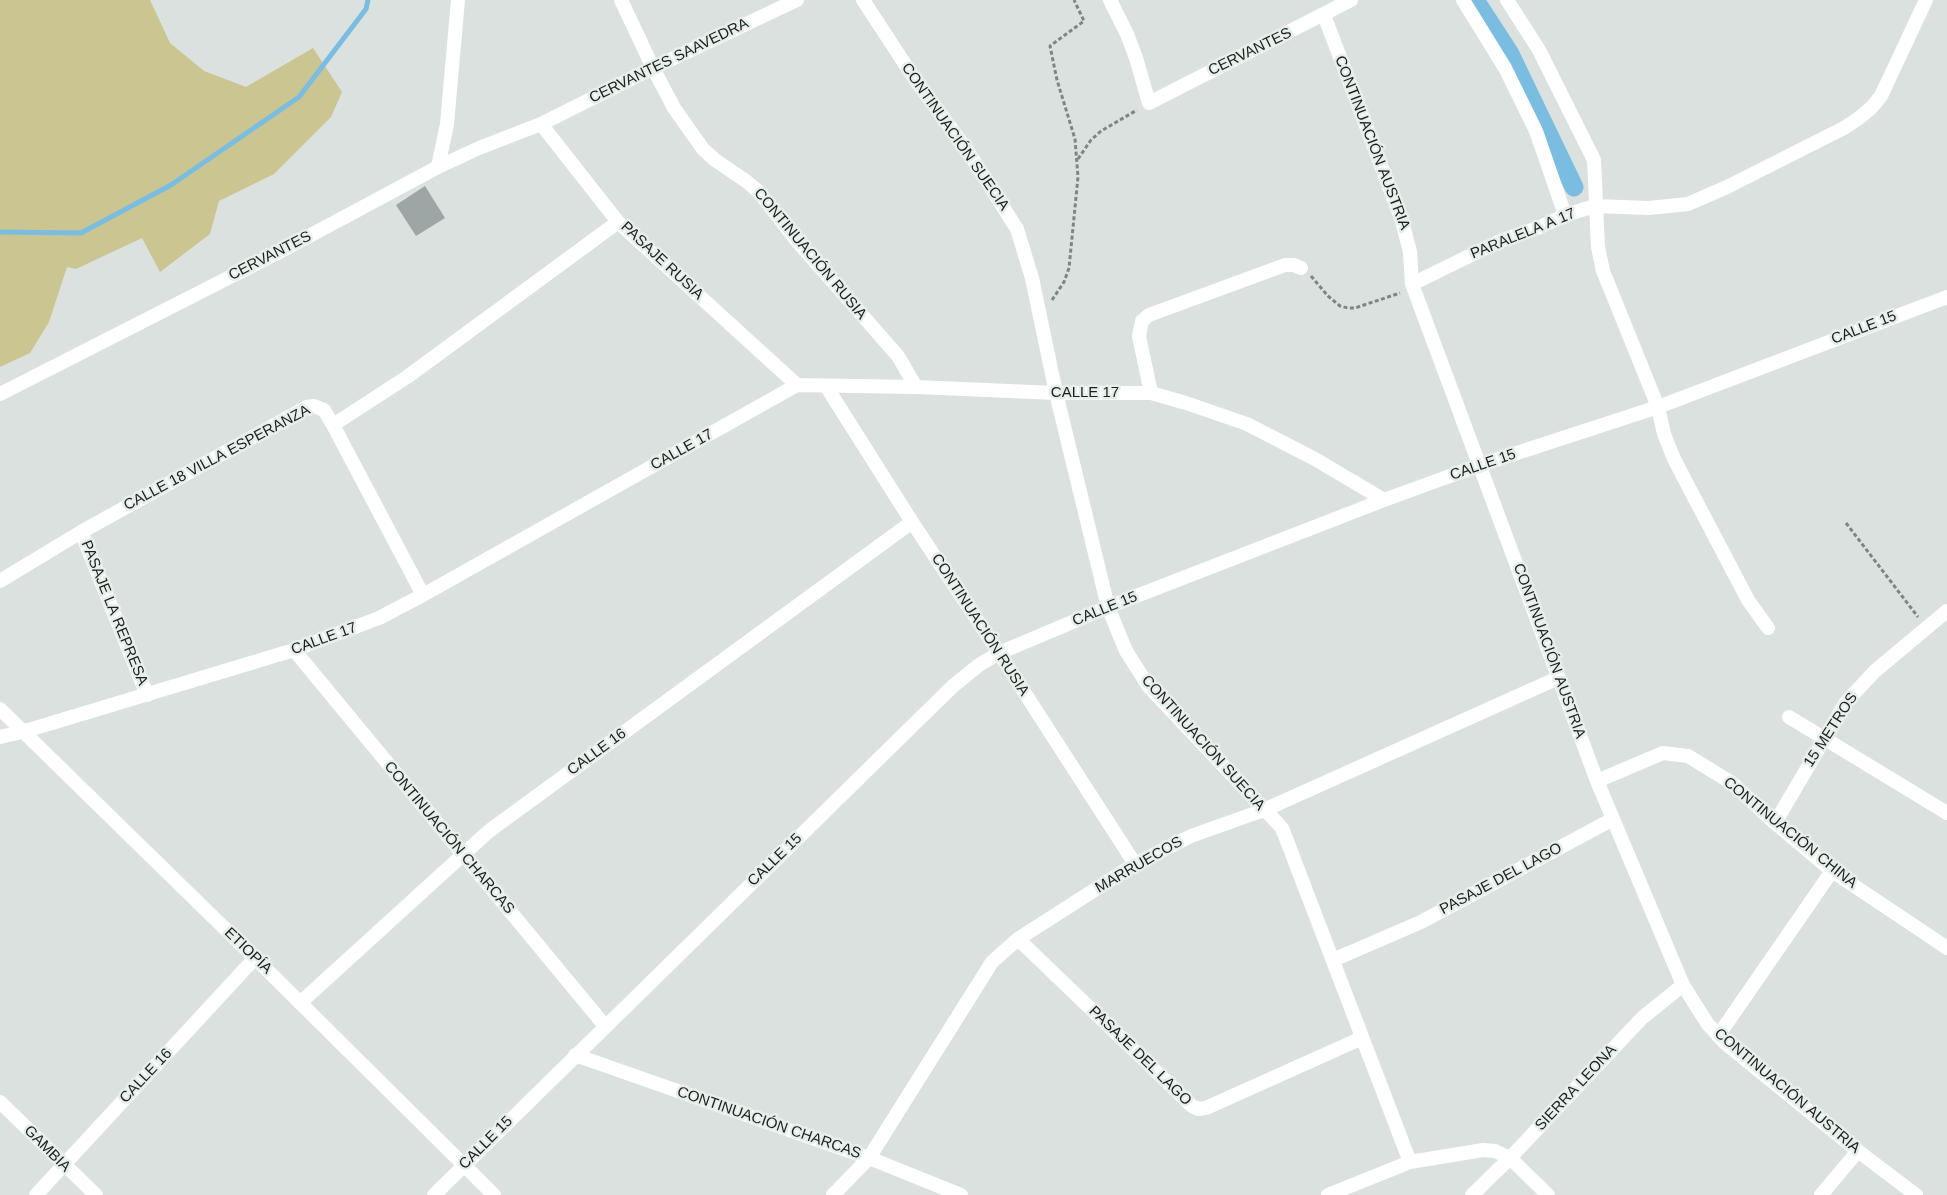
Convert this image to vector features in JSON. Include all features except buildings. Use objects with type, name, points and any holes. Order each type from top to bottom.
[{"type":"street","points":[[438,167],[447,124],[458,0]]},
{"type":"street","name":"CONTINUACIÓN RUSIA","points":[[621,0],[674,108],[703,149],[715,160],[746,181],[763,197],[809,255],[898,356],[916,387]]},
{"type":"street","name":"CERVANTES SAAVEDRA","points":[[541,124],[653,68],[797,0]]},
{"type":"street","name":"CONTINUACIÓN SUECIA","points":[[862,0],[914,78],[967,150],[1017,228],[1025,250],[1040,310],[1056,393],[1108,607],[1126,651],[1149,687],[1282,828],[1410,1162]]},
{"type":"street","points":[[1110,0],[1127,34],[1149,103]]},
{"type":"street","name":"CERVANTES","points":[[1149,103],[1351,0]]},
{"type":"street","points":[[1463,0],[1505,68],[1536,131],[1565,215]]},
{"type":"street","points":[[1507,0],[1538,50],[1594,160],[1598,247],[1603,271],[1658,407],[1664,434],[1674,459],[1748,600],[1768,628]]},
{"type":"street","name":"PARALELA A 17","points":[[1412,284],[1500,241],[1540,227],[1565,215],[1595,206],[1649,208],[1688,204],[1727,188],[1844,128],[1860,118],[1880,96],[1926,0]]},
{"type":"street","name":"CONTINUACIÓN AUSTRIA","points":[[1324,15],[1402,221],[1410,252],[1412,284],[1597,781],[1683,985],[1698,1011],[1718,1036],[1858,1151],[1916,1195]]},
{"type":"street","name":"CERVANTES","points":[[0,394],[283,250],[438,167],[479,148],[541,124]]},
{"type":"street","name":"PASAJE RUSIA","points":[[541,124],[618,222],[797,385]]},
{"type":"street","name":"CALLE 18 VILLA ESPERANZA","points":[[0,581],[81,532],[307,407],[314,406],[324,410],[333,425],[407,377],[618,222]]},
{"type":"street","points":[[1151,393],[1139,336],[1142,321],[1149,315],[1285,265],[1294,265],[1301,268]]},
{"type":"street","name":"CALLE 15","points":[[434,1195],[953,686],[979,665],[999,653],[1108,607],[1384,500],[1480,465],[1658,407],[1947,297]]},
{"type":"street","name":"CALLE 17","points":[[0,737],[294,650],[363,625],[422,595],[797,385],[916,387],[1056,393],[1151,393],[1194,405],[1247,424],[1315,459],[1384,500]]},
{"type":"street","name":"CONTINUACIÓN RUSIA","points":[[826,386],[912,522],[1135,864]]},
{"type":"street","points":[[333,425],[422,595]]},
{"type":"street","name":"CALLE 16","points":[[300,1003],[489,831],[912,522]]},
{"type":"street","name":"PASAJE LA REPRESA","points":[[81,532],[147,695]]},
{"type":"street","name":"15 METROS","points":[[1775,823],[1846,702],[1860,686],[1947,611]]},
{"type":"street","name":"CONTINUACIÓN CHARCAS","points":[[294,650],[605,1026]]},
{"type":"street","name":"MARRUECOS","points":[[833,1195],[869,1158],[992,962],[1018,939],[1135,864],[1190,836],[1264,810],[1558,678]]},
{"type":"street","name":"ETIOPÍA","points":[[0,709],[494,1195]]},
{"type":"street","points":[[1789,717],[1947,813]]},
{"type":"street","name":"CONTINUACIÓN CHINA","points":[[1597,781],[1663,753],[1688,756],[1732,783],[1775,823],[1832,871],[1947,948]]},
{"type":"street","name":"PASAJE DEL LAGO","points":[[1333,960],[1421,922],[1613,819]]},
{"type":"street","points":[[1718,1036],[1832,871]]},
{"type":"street","name":"PASAJE DEL LAGO","points":[[1018,939],[1192,1106],[1198,1109],[1206,1108],[1362,1038]]},
{"type":"street","name":"CALLE 16","points":[[36,1195],[255,958]]},
{"type":"street","name":"SIERRA LEONA","points":[[1472,1195],[1510,1158],[1642,1018],[1683,985]]},
{"type":"street","name":"CONTINUACIÓN CHARCAS","points":[[575,1055],[869,1158],[961,1195]]},
{"type":"street","name":"GAMBIA","points":[[0,1102],[96,1195]]},
{"type":"street","points":[[1328,1195],[1410,1162],[1460,1152],[1483,1150],[1495,1151],[1510,1158],[1548,1195]]},
{"type":"street","points":[[1821,1195],[1858,1151]]},
{"type":"path","points":[[1040,310],[1057,293],[1064,282],[1069,268],[1077,197],[1078,159],[1075,138],[1057,80],[1050,46],[1084,21],[1074,0]]},
{"type":"path","points":[[1078,159],[1091,140],[1101,131],[1149,103]]},
{"type":"path","points":[[1301,268],[1328,296],[1340,306],[1348,308],[1355,308],[1398,294],[1412,284]]},
{"type":"path","points":[[1846,524],[1927,627]]},
{"type":"shaded area","points":[[0,0],[150,0],[170,43],[204,71],[246,87],[313,48],[342,92],[331,117],[274,174],[219,201],[210,234],[160,272],[142,238],[76,269],[67,267],[49,322],[30,353],[0,367]]},
{"type":"waterway","points":[[0,232],[81,233],[171,185],[299,97],[366,9],[368,0]]},
{"type":"waterway","points":[[1475,0],[1510,54],[1574,187]]}]
